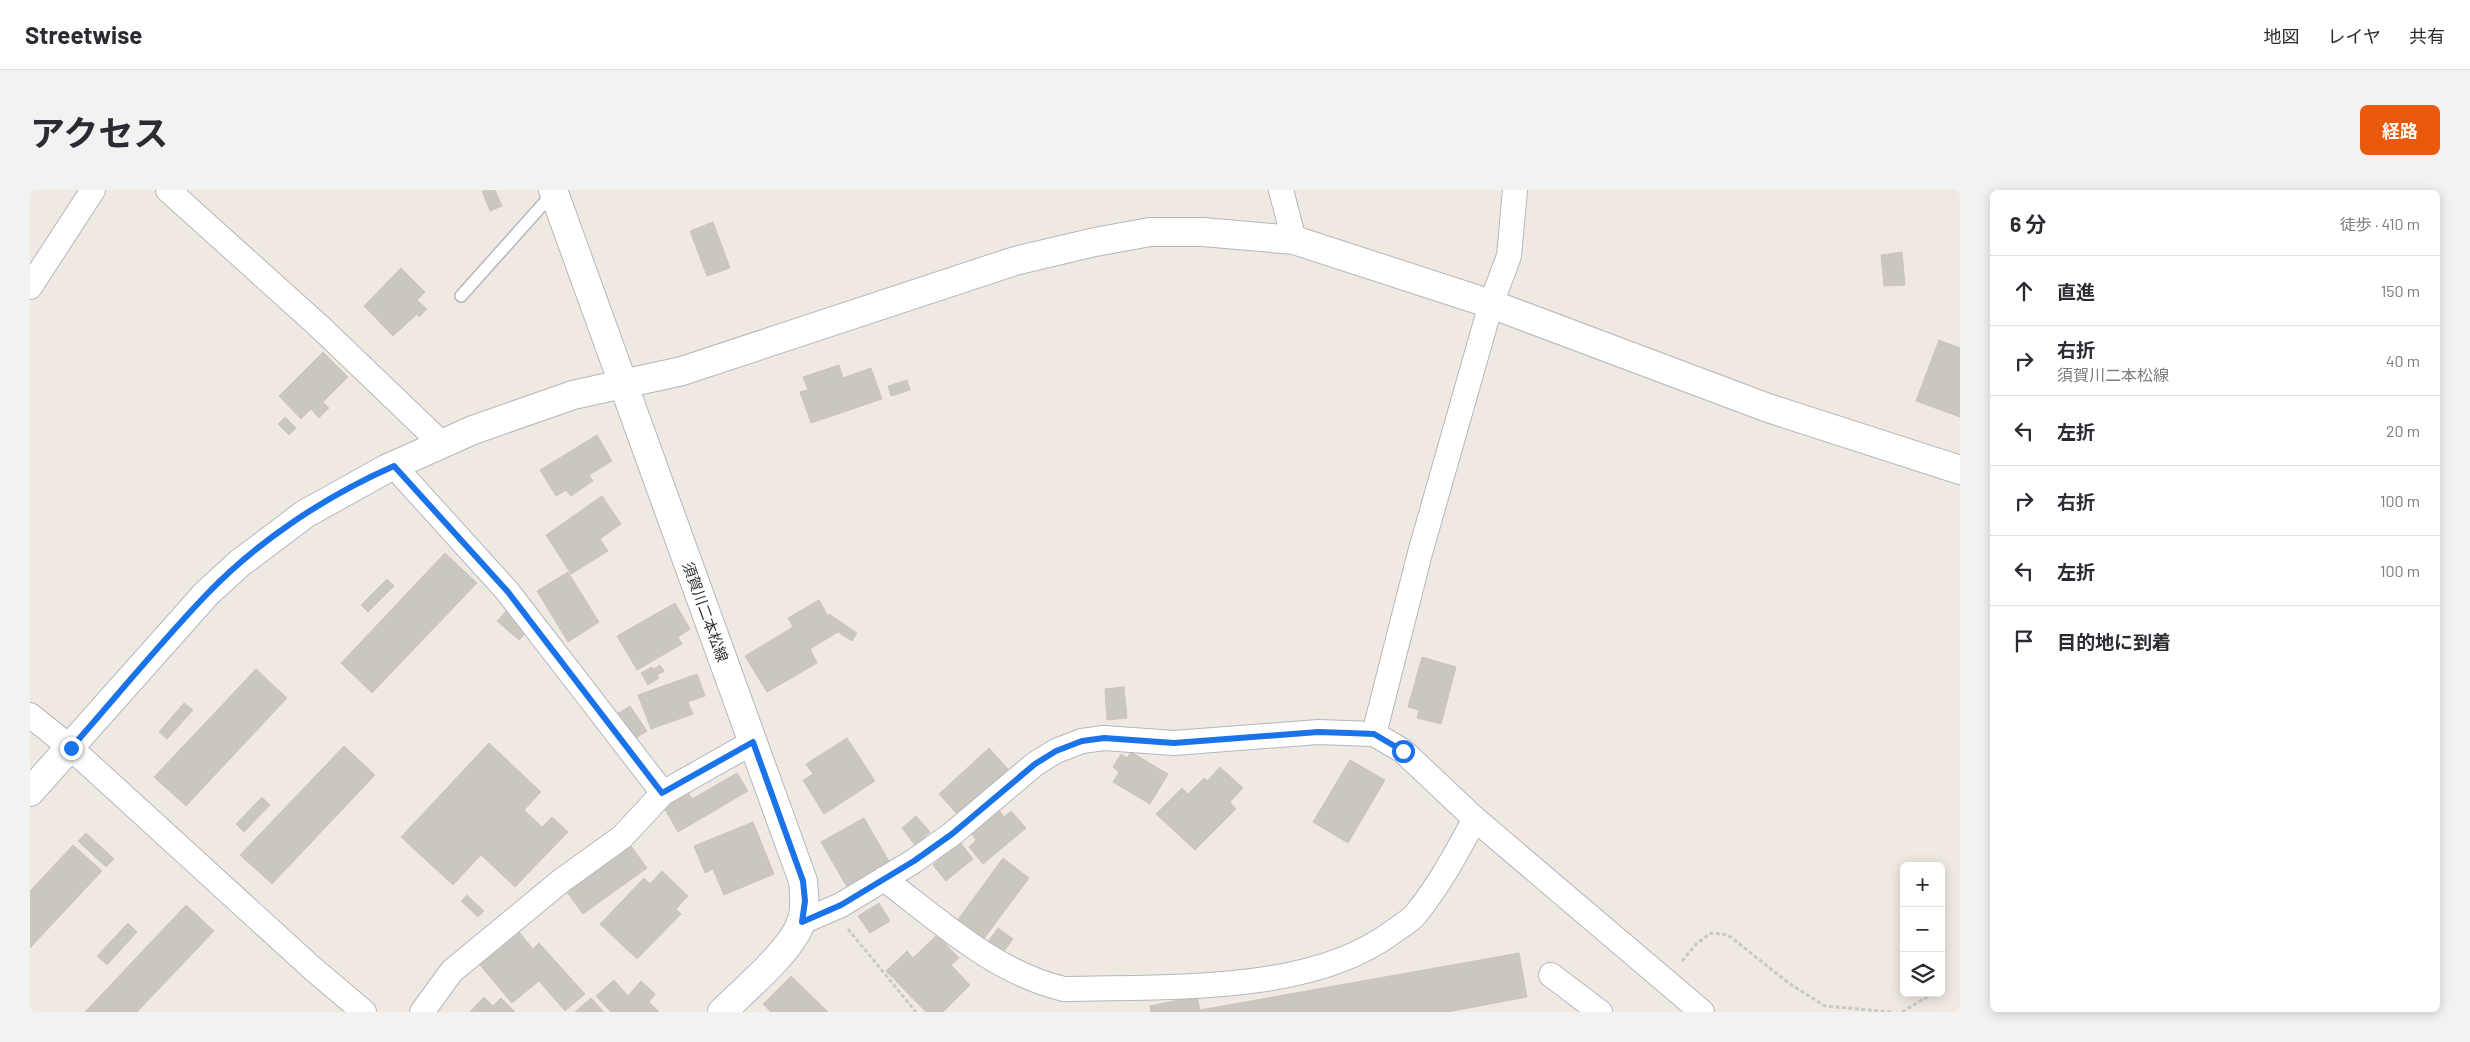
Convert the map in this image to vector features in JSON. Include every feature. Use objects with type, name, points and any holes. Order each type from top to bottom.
[{"type":"street","points":[[30,287],[94,190]]},
{"type":"street","points":[[168,190],[320,327],[442,444]]},
{"type":"street","points":[[1281,190],[1294,240]]},
{"type":"street","points":[[1374,734],[1420,553],[1491,304],[1509,256],[1516,190]]},
{"type":"street","name":"須賀川二本松線","points":[[554,191],[622,384],[803,881],[805,901],[802,922],[784,951],[722,1012]]},
{"type":"street","points":[[30,792],[207,593],[240,563],[305,514],[394,466],[523,411],[573,395],[682,371],[1015,261],[1096,242],[1150,232],[1203,232],[1294,240],[1491,304],[1768,408],[1960,470]]},
{"type":"street","points":[[394,466],[508,592],[662,793]]},
{"type":"street","points":[[30,716],[71,748],[364,1012]]},
{"type":"street","points":[[802,922],[831,910],[884,880],[952,834],[1035,764],[1056,751],[1082,741],[1104,738],[1174,743],[1318,732],[1374,734],[1403,751],[1475,819],[1702,1012]]},
{"type":"street","points":[[422,1012],[452,971],[562,882],[622,837],[662,793],[753,742]]},
{"type":"street","points":[[884,880],[978,951],[1038,983],[1064,989],[1233,983],[1294,974],[1366,951],[1414,916],[1448,868],[1475,819]]},
{"type":"street","points":[[1550,975],[1600,1012]]},
{"type":"lane","points":[[461,296],[554,191]]},
{"type":"path","points":[[831,910],[916,1012]]},
{"type":"path","points":[[1665,981],[1704,938],[1711,933],[1728,935],[1790,984],[1825,1006],[1892,1012]]},
{"type":"path","points":[[1902,1012],[1927,997]]},
{"type":"building","points":[[495,190],[502,206],[490,211],[482,191]]},
{"type":"building","points":[[713,222],[730,268],[707,276],[690,231]]},
{"type":"building","points":[[1902,252],[1905,285],[1884,286],[1881,255]]},
{"type":"building","points":[[401,268],[425,292],[417,300],[427,309],[419,317],[417,314],[393,336],[364,306]]},
{"type":"building","points":[[1939,340],[1960,348],[1960,417],[1916,401]]},
{"type":"building","points":[[323,352],[348,377],[323,402],[329,408],[319,418],[311,409],[301,419],[279,396]]},
{"type":"building","points":[[839,365],[843,378],[871,368],[882,399],[811,423],[800,392],[808,390],[803,377]]},
{"type":"building","points":[[907,380],[910,390],[891,396],[888,386]]},
{"type":"building","points":[[285,417],[296,428],[289,435],[278,424]]},
{"type":"building","points":[[597,435],[612,461],[589,475],[593,481],[571,496],[566,490],[556,496],[540,470]]},
{"type":"building","points":[[602,496],[621,524],[600,539],[608,551],[571,574],[546,535]]},
{"type":"building","points":[[445,553],[477,583],[372,693],[341,663]]},
{"type":"building","points":[[568,572],[599,622],[568,642],[537,591]]},
{"type":"building","points":[[387,579],[394,586],[368,612],[361,605]]},
{"type":"building","points":[[819,600],[828,616],[829,614],[857,633],[852,641],[838,632],[810,649],[817,663],[767,692],[745,656],[793,627],[788,618]]},
{"type":"building","points":[[675,603],[690,629],[678,637],[682,644],[637,670],[617,636]]},
{"type":"building","points":[[508,609],[530,629],[519,640],[497,621]]},
{"type":"building","points":[[1422,657],[1456,667],[1441,724],[1417,718],[1419,710],[1408,707]]},
{"type":"building","points":[[660,665],[664,671],[657,675],[659,678],[648,685],[641,673]]},
{"type":"building","points":[[256,669],[287,698],[186,806],[154,777]]},
{"type":"building","points":[[697,674],[705,696],[688,702],[693,714],[651,729],[638,695]]},
{"type":"building","points":[[1124,687],[1127,718],[1107,720],[1105,689]]},
{"type":"building","points":[[184,703],[193,710],[167,739],[159,732]]},
{"type":"building","points":[[630,706],[647,731],[633,740],[617,714]]},
{"type":"building","points":[[847,738],[875,781],[824,814],[803,780],[813,774],[806,764]]},
{"type":"building","points":[[489,743],[541,792],[524,810],[542,827],[552,817],[568,832],[515,887],[481,855],[453,885],[401,837]]},
{"type":"building","points":[[344,746],[375,775],[272,884],[240,855]]},
{"type":"building","points":[[989,748],[1008,769],[957,814],[939,794]]},
{"type":"building","points":[[1131,752],[1168,774],[1150,804],[1113,782],[1119,772],[1113,767],[1121,754],[1127,758]]},
{"type":"building","points":[[1350,760],[1385,780],[1348,843],[1313,822]]},
{"type":"building","points":[[1220,767],[1243,788],[1230,802],[1236,809],[1195,850],[1156,814],[1182,788],[1188,794],[1204,778],[1207,781]]},
{"type":"building","points":[[737,773],[748,791],[678,832],[663,806],[688,792],[692,799]]},
{"type":"building","points":[[262,797],[270,805],[244,832],[236,824]]},
{"type":"building","points":[[999,810],[1004,817],[1011,811],[1026,828],[983,864],[969,847],[976,840],[971,833]]},
{"type":"building","points":[[916,816],[930,832],[915,845],[902,828]]},
{"type":"building","points":[[864,818],[890,863],[847,887],[821,842]]},
{"type":"building","points":[[753,822],[774,874],[724,895],[713,869],[705,873],[694,846]]},
{"type":"building","points":[[86,833],[114,859],[106,867],[78,841]]},
{"type":"building","points":[[960,842],[973,859],[946,881],[933,865]]},
{"type":"building","points":[[73,845],[102,871],[30,948],[30,891]]},
{"type":"building","points":[[631,846],[647,868],[583,914],[567,892]]},
{"type":"building","points":[[1003,858],[1029,878],[983,940],[957,921]]},
{"type":"building","points":[[662,871],[688,896],[676,909],[681,914],[637,959],[600,924],[644,878],[650,884]]},
{"type":"building","points":[[467,895],[484,911],[478,917],[461,901]]},
{"type":"building","points":[[879,903],[890,921],[870,933],[858,916]]},
{"type":"building","points":[[186,905],[214,931],[137,1012],[85,1012]]},
{"type":"building","points":[[128,923],[137,932],[107,965],[97,956]]},
{"type":"building","points":[[998,928],[1013,939],[1002,954],[987,943]]},
{"type":"building","points":[[519,932],[533,949],[539,943],[585,994],[565,1011],[539,981],[512,1003],[480,965]]},
{"type":"building","points":[[937,935],[959,958],[951,965],[970,985],[943,1012],[926,1012],[886,971],[907,951],[913,958]]},
{"type":"building","points":[[1519,953],[1527,997],[1447,1012],[1151,1012],[1150,1006],[1197,996],[1200,1010]]},
{"type":"building","points":[[791,976],[828,1012],[771,1012],[763,1004]]},
{"type":"building","points":[[614,980],[628,996],[641,981],[655,994],[649,1002],[659,1012],[611,1012],[596,996]]},
{"type":"building","points":[[484,997],[493,1006],[501,998],[515,1012],[470,1012]]},
{"type":"building","points":[[591,998],[604,1012],[575,1012]]},
{"type":"route","points":[[71,748],[207,593],[240,563],[305,514],[394,466],[508,592],[662,793],[753,742],[803,881],[805,901],[802,922],[841,905],[914,861],[952,834],[1035,764],[1056,751],[1082,741],[1104,738],[1174,743],[1240,740],[1318,732],[1374,734],[1403,751]]}]
